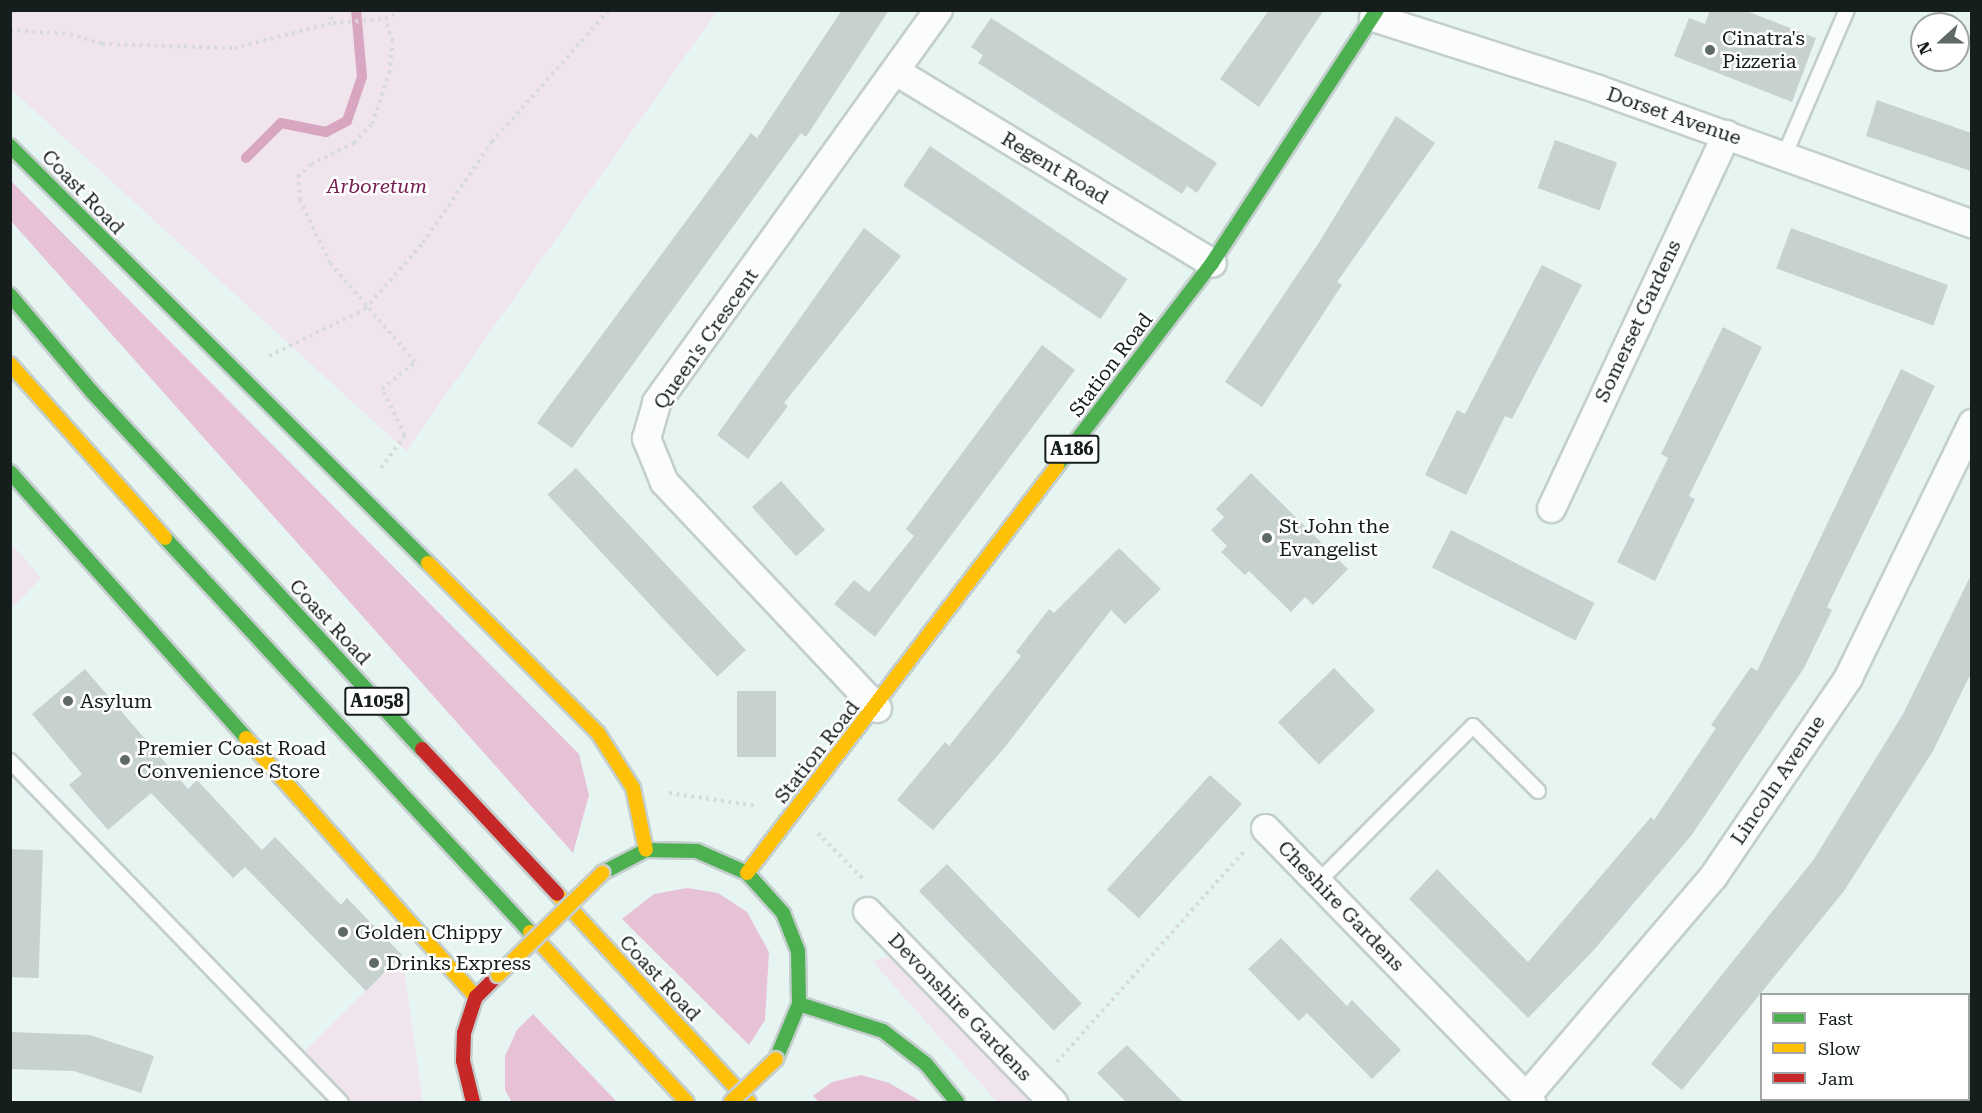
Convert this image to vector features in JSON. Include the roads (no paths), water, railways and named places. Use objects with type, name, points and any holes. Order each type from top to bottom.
[{"type":"main road","name":"Station Road","points":[[747,873],[877,708],[1212,263],[1375,14]]},
{"type":"main road","name":"Coast Road","points":[[10,146],[233,374],[598,733],[633,788],[646,850]]},
{"type":"main road","name":"Coast Road","points":[[10,295],[92,392],[749,1102]]},
{"type":"main road","name":"A1058","points":[[10,364],[70,435],[687,1102]]},
{"type":"main road","points":[[10,472],[476,997]]},
{"type":"main road","points":[[473,1102],[463,1061],[464,1033],[476,997],[602,873],[646,850],[697,851],[747,873],[783,913],[798,951],[799,1004],[776,1059],[731,1102]]},
{"type":"main road","points":[[799,1004],[883,1031],[926,1064],[957,1102]]},
{"type":"street","name":"Queen's Crescent","points":[[877,708],[664,482],[646,438],[656,402],[897,72],[938,10]]},
{"type":"street","name":"Dorset Avenue","points":[[1375,14],[1726,134],[1971,224]]},
{"type":"street","name":"Regent Road","points":[[897,72],[1212,263]]},
{"type":"street","name":"Somerset Gardens","points":[[1551,508],[1726,134]]},
{"type":"street","name":"Lincoln Avenue","points":[[1528,1100],[1713,876],[1848,677],[1971,423]]},
{"type":"street","name":"Cheshire Gardens","points":[[1265,828],[1528,1100]]},
{"type":"street","name":"Devonshire Gardens","points":[[867,911],[1045,1094]]},
{"type":"lane","points":[[1784,156],[1847,10]]},
{"type":"lane","points":[[1318,882],[1473,726],[1538,791]]},
{"type":"lane","points":[[10,761],[341,1102]]},
{"type":"waterway","points":[[246,158],[281,123],[326,132],[347,121],[362,77],[356,10]]},
{"type":"place","name":"Cinatra's Pizzeria","points":[[1710,50]]},
{"type":"place","name":"St John the Evangelist","points":[[1267,538]]},
{"type":"place","name":"Asylum","points":[[68,701]]},
{"type":"place","name":"Premier Coast Road Convenience Store","points":[[125,760]]},
{"type":"place","name":"Golden Chippy","points":[[343,932]]},
{"type":"place","name":"Drinks Express","points":[[374,963]]},
{"type":"park label","name":"Arboretum","points":[[377,186]]}]
